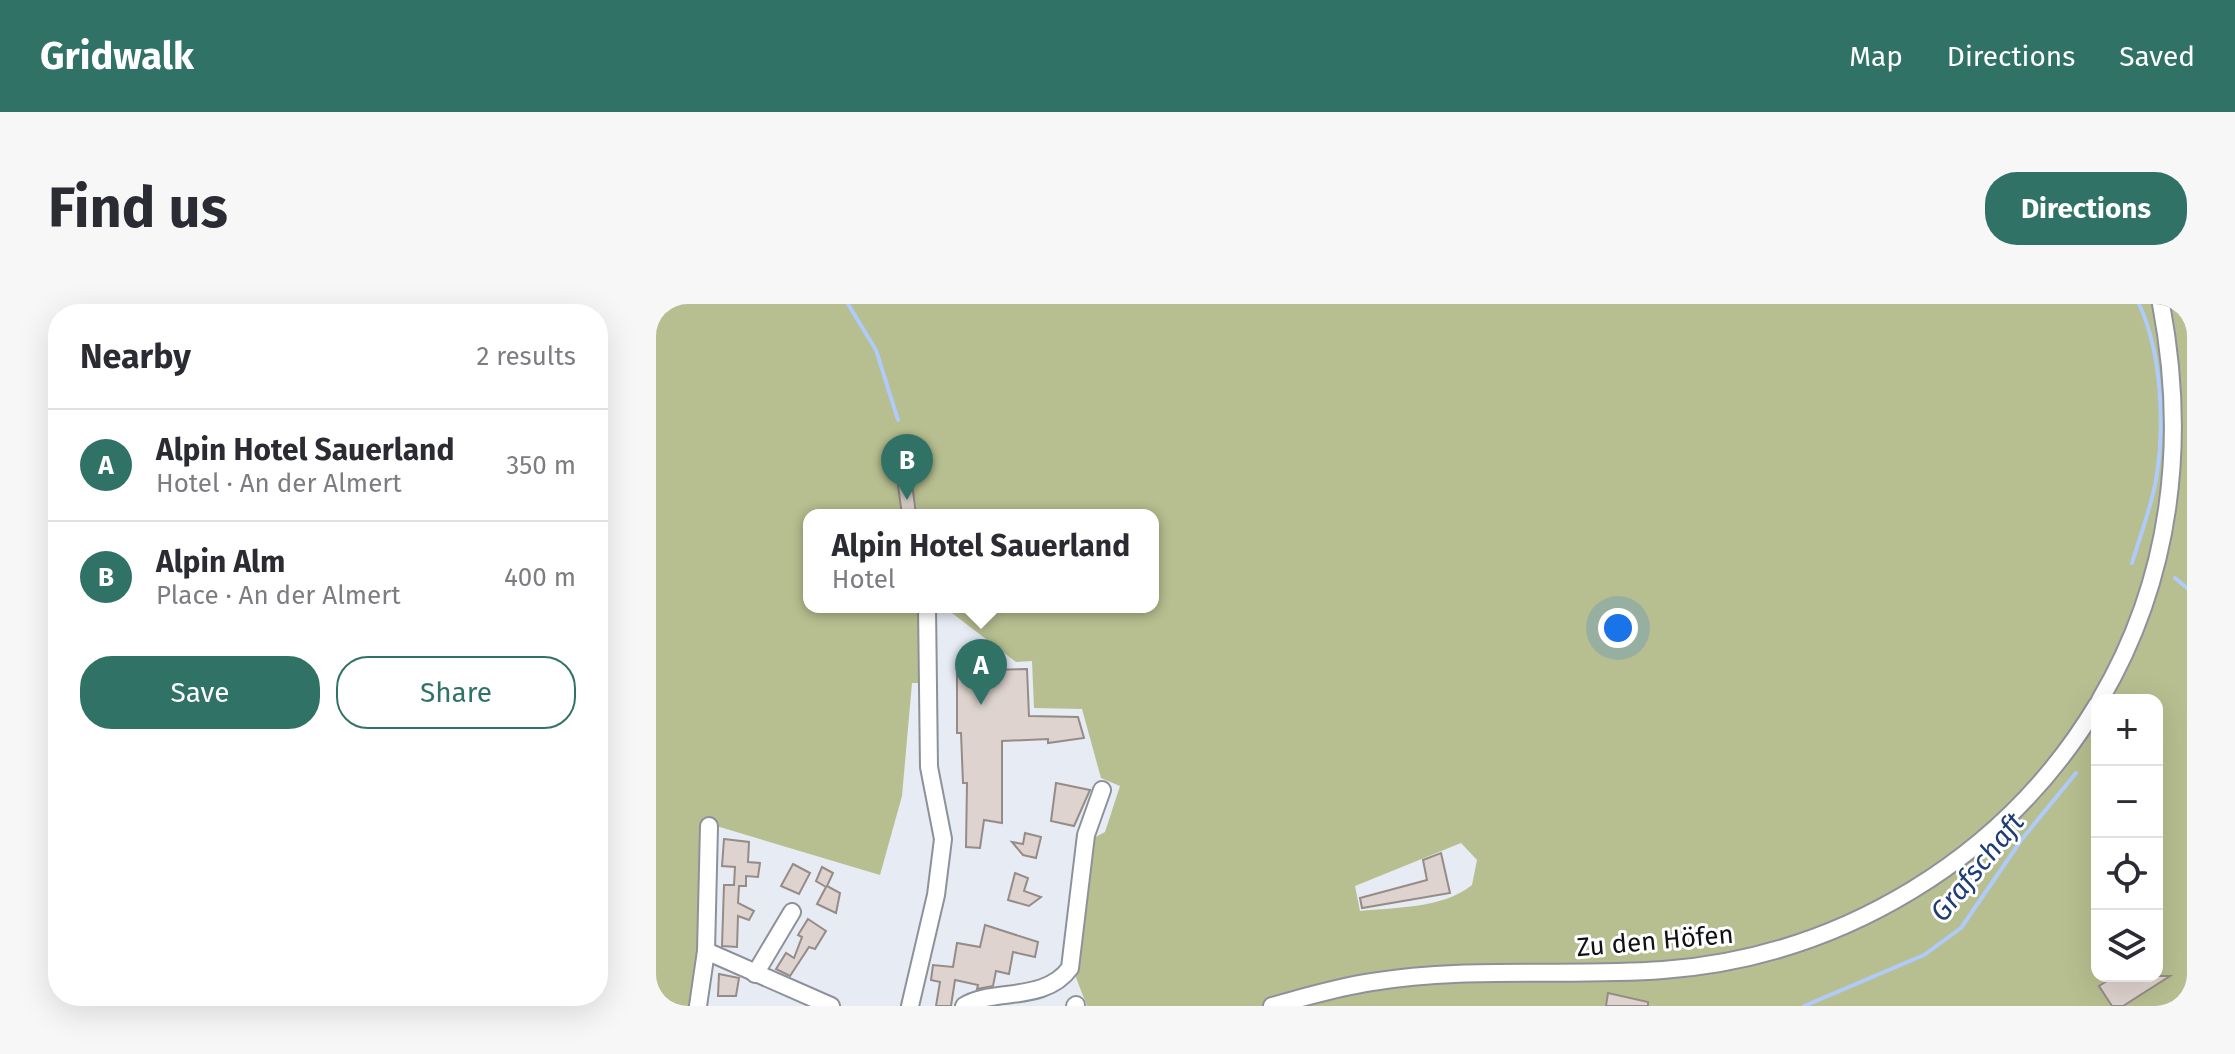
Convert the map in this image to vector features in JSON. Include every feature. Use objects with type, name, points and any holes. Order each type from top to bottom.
[{"type":"street","name":"Zu den Höfen","points":[[2102,694],[2135,629],[2166,527],[2173,475],[2175,405],[2161,304]]},
{"type":"street","points":[[910,1006],[936,895],[943,839],[929,767],[927,613]]},
{"type":"street","name":"Zu den Höfen","points":[[1272,1006],[1374,981],[1422,977],[1620,973],[1706,966],[1786,947],[1842,928],[1927,882],[1989,835],[2045,778],[2091,712]]},
{"type":"street","points":[[964,1006],[1038,988],[1054,982],[1070,968],[1084,846],[1102,790]]},
{"type":"street","points":[[698,1006],[706,951],[709,826]]},
{"type":"street","points":[[755,974],[792,912]]},
{"type":"street","points":[[706,951],[831,1006]]},
{"type":"green space","points":[[656,304],[2187,304],[2187,1006],[1087,1006],[1075,975],[1088,841],[1105,832],[1120,786],[1101,778],[1082,709],[1034,708],[1032,661],[1016,662],[952,613],[1159,613],[1159,509],[803,509],[803,613],[923,613],[921,683],[912,683],[902,796],[880,875],[703,822],[700,951],[691,1006],[656,1006]],"holes":[[[1461,843],[1477,860],[1472,885],[1447,899],[1360,911],[1355,886]]]},
{"type":"building","points":[[905,453],[915,509],[901,509],[894,455]]},
{"type":"building","points":[[1027,669],[1029,716],[1078,717],[1084,738],[1048,743],[1048,739],[1002,741],[1002,823],[984,820],[980,848],[966,847],[967,783],[963,783],[961,733],[957,733],[957,671]]},
{"type":"building","points":[[1056,783],[1090,790],[1074,826],[1051,821]]},
{"type":"building","points":[[1025,833],[1041,837],[1036,858],[1023,855],[1012,842],[1023,844]]},
{"type":"building","points":[[724,839],[749,842],[748,862],[760,863],[758,877],[746,876],[746,886],[739,886],[738,903],[754,911],[749,920],[738,916],[737,947],[722,946],[724,885],[734,885],[735,867],[722,866]]},
{"type":"building","points":[[1441,853],[1450,893],[1362,908],[1360,898],[1427,880],[1423,860]]},
{"type":"building","points":[[793,864],[810,873],[799,894],[781,886]]},
{"type":"building","points":[[822,867],[833,873],[827,886],[840,893],[836,913],[817,904],[826,887],[816,881]]},
{"type":"building","points":[[1015,873],[1028,878],[1024,891],[1041,897],[1029,906],[1008,900]]},
{"type":"building","points":[[808,919],[826,931],[815,949],[809,947],[790,976],[776,969],[786,953],[794,958],[802,937],[798,935]]},
{"type":"building","points":[[985,925],[1038,942],[1035,957],[1013,952],[1009,974],[996,971],[993,986],[977,989],[978,985],[955,980],[951,1006],[936,1006],[940,982],[931,980],[933,965],[953,967],[957,943],[980,947]]},
{"type":"building","points":[[719,974],[739,978],[736,996],[718,996]]},
{"type":"building","points":[[2105,982],[2161,982],[2123,1006],[2112,1006],[2099,986]]},
{"type":"building","points":[[1608,993],[1648,1002],[1648,1006],[1606,1006]]},
{"type":"waterway","points":[[848,304],[876,350],[898,420]]},
{"type":"waterway","points":[[2132,563],[2154,490],[2161,414],[2153,345],[2139,304]]},
{"type":"waterway","name":"Grafschaft","points":[[2175,578],[2187,588]]},
{"type":"waterway","name":"Grafschaft","points":[[1804,1006],[1924,955],[1961,928],[2022,839],[2076,773]]},
{"type":"place","name":"Alpin Alm","points":[[907,500]]},
{"type":"place","name":"Alpin Hotel Sauerland","points":[[981,705]]}]
